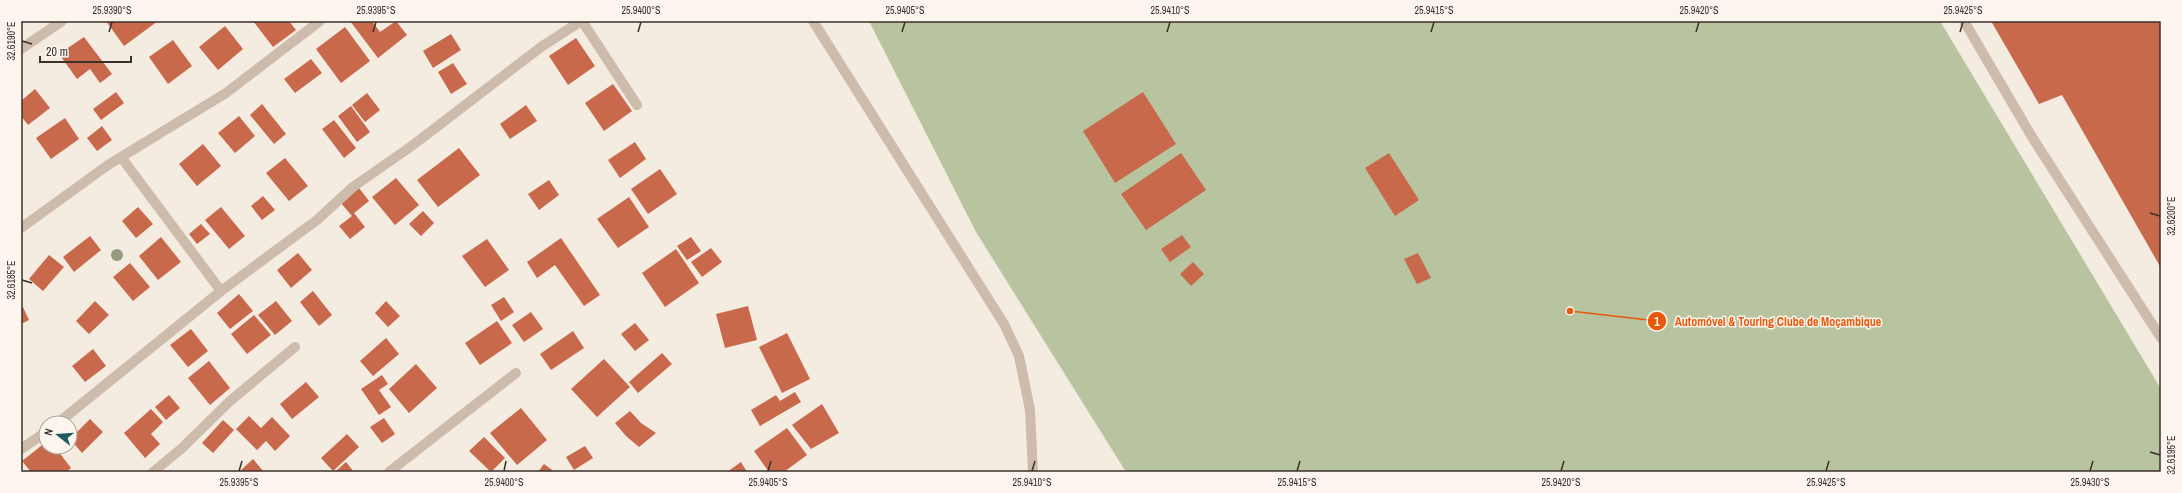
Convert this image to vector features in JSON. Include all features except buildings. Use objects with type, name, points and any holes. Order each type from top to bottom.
[{"type":"street","points":[[21,49],[62,21]]},
{"type":"street","points":[[21,228],[121,158],[226,93],[320,21]]},
{"type":"street","points":[[68,415],[220,291],[317,220],[353,187],[413,145],[541,47],[581,21],[637,105]]},
{"type":"street","points":[[813,21],[1004,324],[1019,356],[1030,410],[1033,472]]},
{"type":"street","points":[[1964,21],[2032,137],[2161,338]]},
{"type":"street","points":[[121,158],[220,291]]},
{"type":"street","points":[[153,472],[181,449],[230,401],[294,347]]},
{"type":"street","points":[[389,472],[516,373]]},
{"type":"street","points":[[21,449],[38,437]]},
{"type":"green space","points":[[869,21],[1940,21],[2161,389],[2161,472],[1126,472],[976,232]]},
{"type":"place","name":"Automóvel & Touring Clube de Moçambique","points":[[1570,311]]}]
